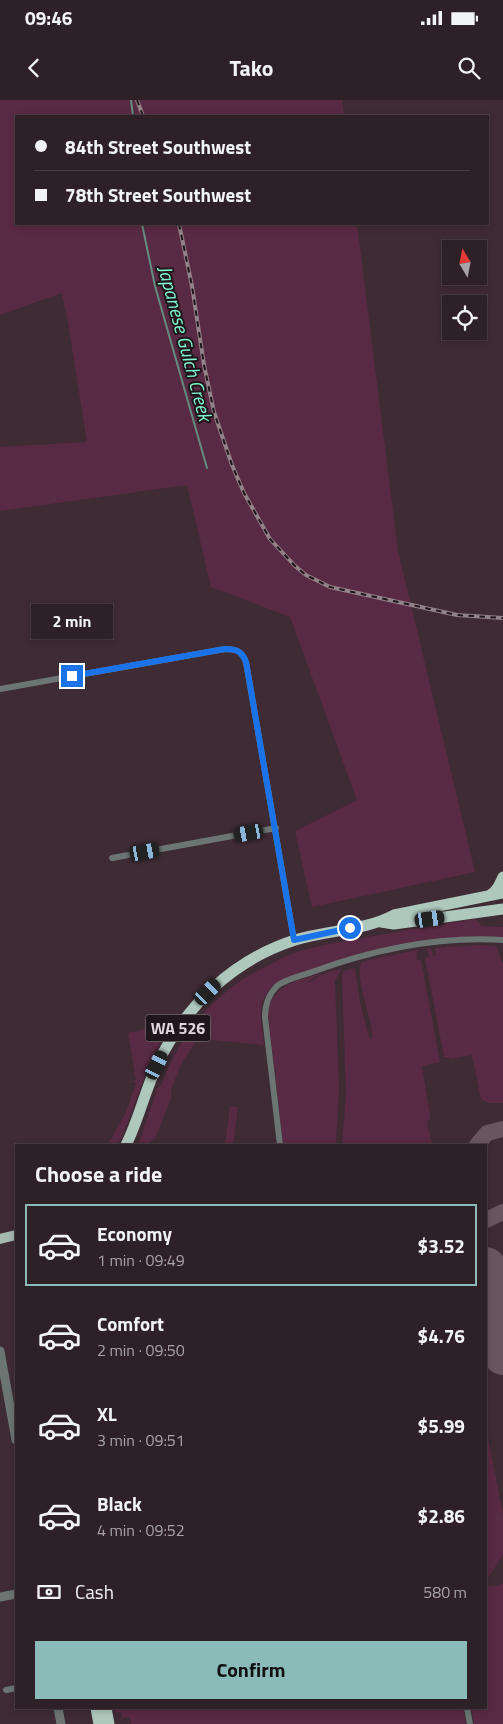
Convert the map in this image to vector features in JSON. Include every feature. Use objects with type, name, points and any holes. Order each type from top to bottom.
[{"type":"highway","points":[[484,897],[494,893],[503,877]]},
{"type":"highway","name":"WA 526","points":[[128,1144],[157,1065],[171,1038],[184,1019],[216,984],[234,970],[259,955],[294,940],[381,922],[394,915],[503,893]]},
{"type":"highway","name":"WA 526","points":[[381,922],[394,924],[503,909]]},
{"type":"highway","points":[[96,1709],[99,1724]]},
{"type":"highway","points":[[106,1709],[109,1724]]},
{"type":"main road","points":[[0,1239],[15,1235]]},
{"type":"street","points":[[0,689],[225,649],[234,649],[240,652],[246,662],[294,940]]},
{"type":"street","points":[[112,858],[276,828]]},
{"type":"street","points":[[280,1144],[265,1017],[267,1000],[278,985],[319,969],[388,950],[460,940],[503,940]]},
{"type":"street","points":[[0,1352],[2,1378],[15,1436]]},
{"type":"street","points":[[0,1597],[15,1594]]},
{"type":"street","points":[[6,1690],[15,1688]]},
{"type":"street","points":[[58,1709],[61,1724]]},
{"type":"street","points":[[467,1709],[470,1724]]},
{"type":"shaded area","points":[[0,100],[342,100],[344,115],[15,115],[15,225],[357,225],[398,551],[475,872],[312,907],[295,831],[357,800],[290,617],[211,587],[187,485],[0,511],[0,447],[87,442],[62,293],[0,315]]},
{"type":"shaded area","points":[[475,919],[482,926],[503,927],[503,938],[476,936],[434,939],[279,981],[271,988],[262,1002],[261,1018],[264,1045],[203,1039],[201,1035],[184,1059],[177,1074],[171,1090],[171,1098],[155,1139],[149,1144],[138,1144],[158,1087],[161,1086],[179,1047],[204,1013],[235,985],[253,973],[304,950],[404,930]]},
{"type":"shaded area","points":[[478,945],[496,946],[503,963],[503,1103],[489,1103],[481,1099],[472,1055],[450,1059],[444,1057],[425,958],[429,957],[427,949],[431,948],[433,956],[436,956],[435,948]]},
{"type":"shaded area","points":[[419,951],[416,953],[417,960],[421,960],[440,1062],[422,1066],[430,1115],[430,1120],[427,1121],[432,1144],[342,1144],[346,1094],[342,977],[343,971],[355,968],[360,1003],[369,1037],[372,1039],[372,1030],[360,980],[361,963],[368,960]]},
{"type":"shaded area","points":[[342,968],[335,981],[339,1089],[337,1144],[283,1144],[276,1070],[274,1068],[268,1013],[275,996],[288,985],[322,973],[308,983],[323,974]]},
{"type":"shaded area","points":[[160,1026],[168,1028],[151,1060],[122,1137],[118,1144],[109,1144],[127,1110],[136,1083],[131,1082],[136,1080],[128,1033]]},
{"type":"shaded area","points":[[230,1106],[238,1107],[233,1144],[225,1144]]},
{"type":"shaded area","points":[[487,1432],[503,1515],[503,1555],[487,1579]]},
{"type":"shaded area","points":[[503,1583],[503,1724],[474,1724],[471,1709],[487,1709],[487,1586],[497,1586]]},
{"type":"shaded area","points":[[115,1709],[463,1709],[466,1724],[131,1724],[130,1717],[122,1718],[121,1712],[116,1713]]},
{"type":"waterway","name":"Japanese Gulch Creek","points":[[131,100],[133,115]]},
{"type":"waterway","name":"Japanese Gulch Creek","points":[[142,225],[155,286],[207,468]]},
{"type":"taxiway","points":[[478,1144],[487,1133],[503,1129]]},
{"type":"taxiway","points":[[487,1220],[503,1212]]},
{"type":"runway","points":[[487,1272],[503,1355]]},
{"type":"railway","points":[[137,100],[143,115]]},
{"type":"railway","points":[[179,225],[214,412],[232,465],[244,493],[270,539],[306,575],[330,587],[457,615],[503,618]]},
{"type":"route","points":[[72,676],[225,649],[234,649],[240,652],[246,662],[294,940],[350,928]]}]
